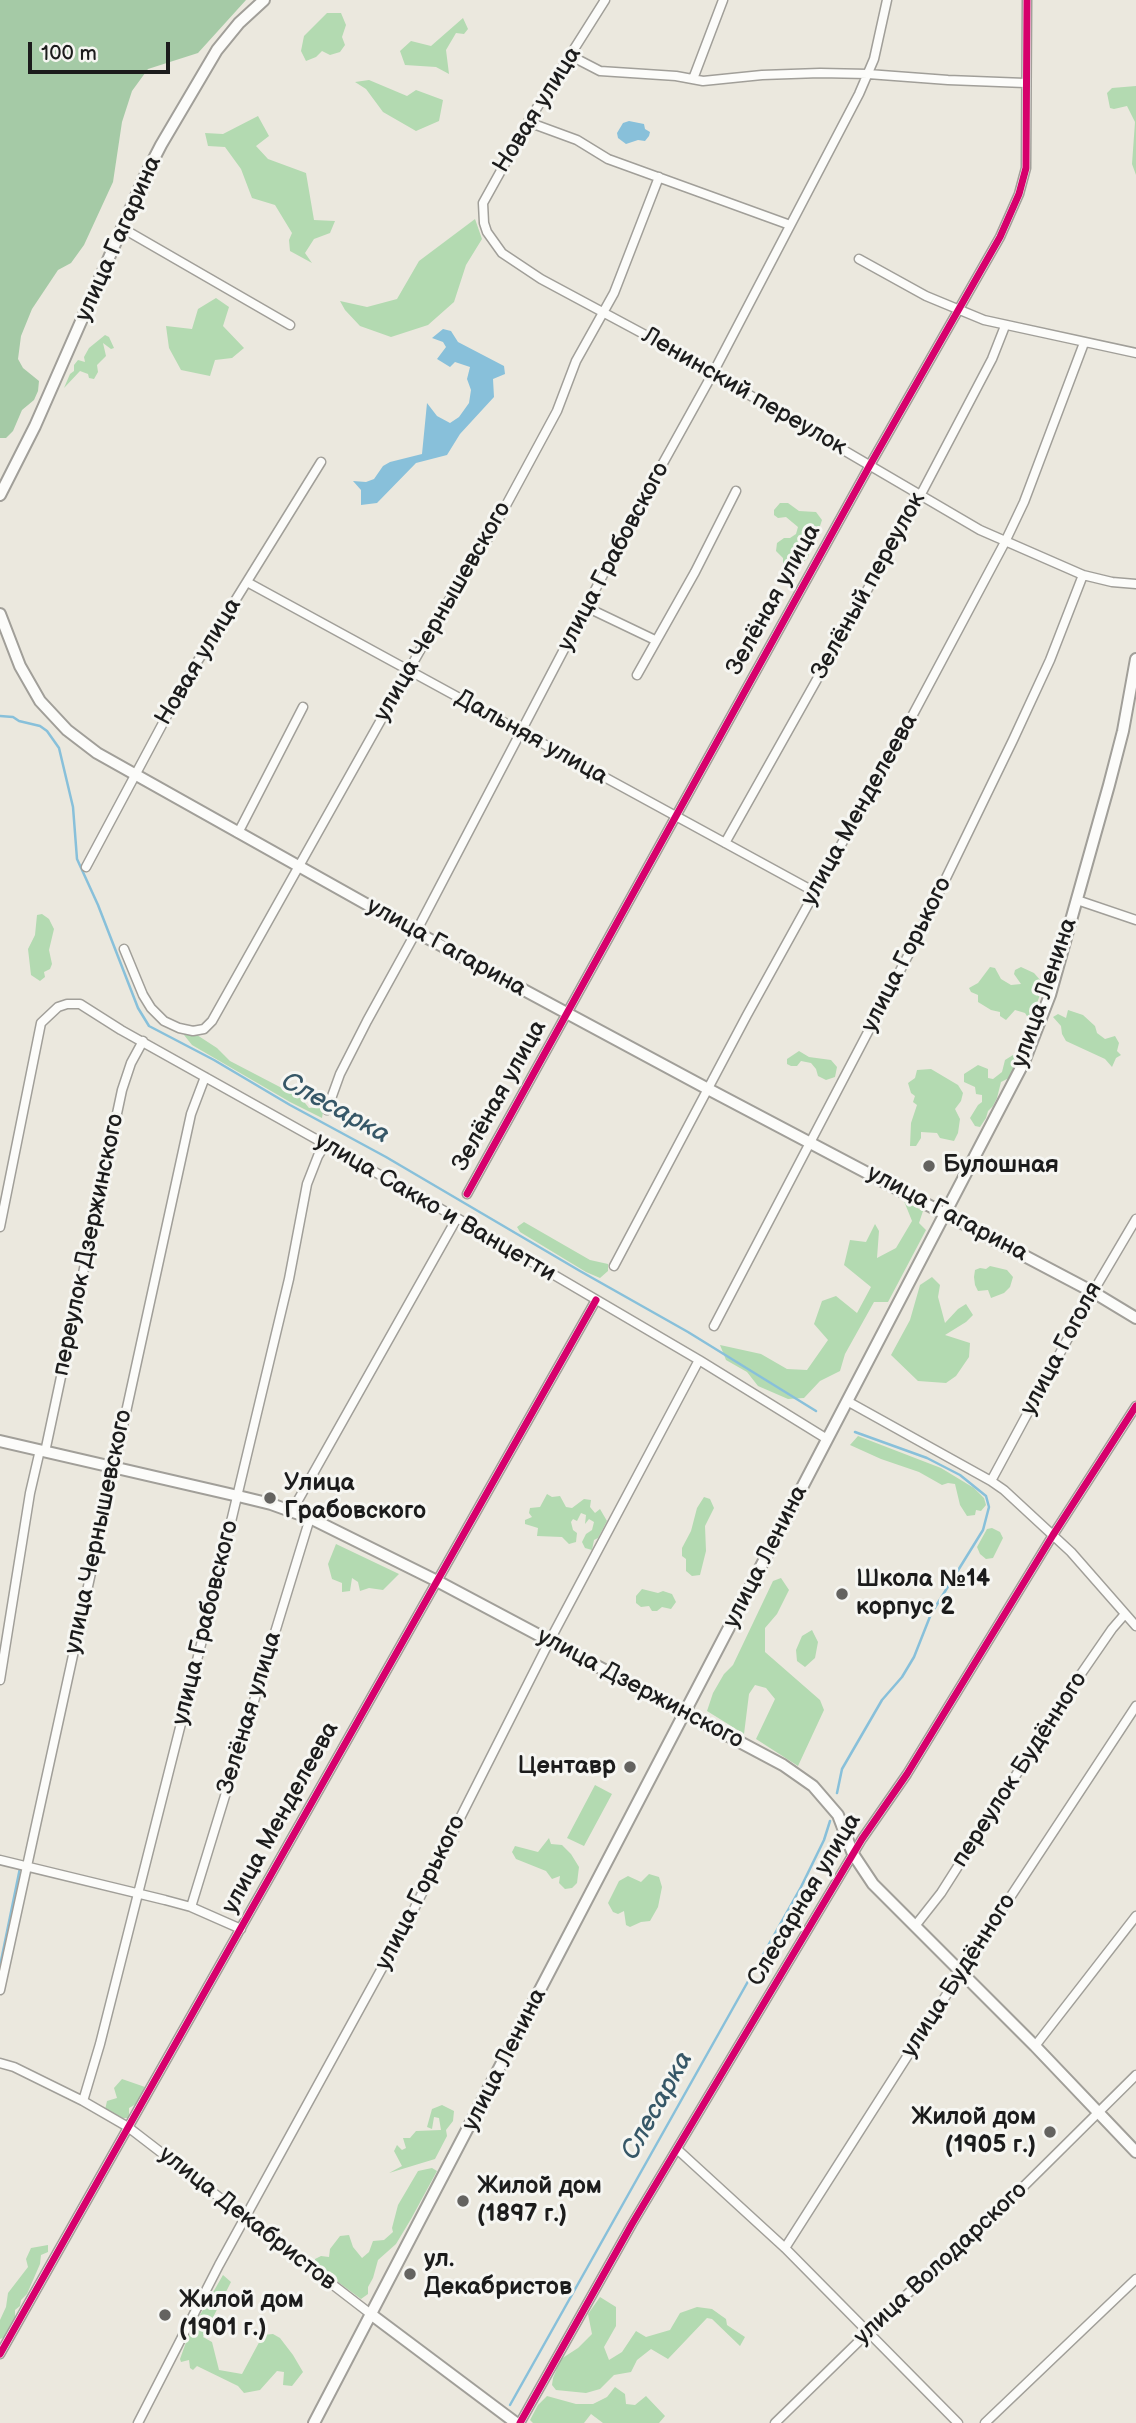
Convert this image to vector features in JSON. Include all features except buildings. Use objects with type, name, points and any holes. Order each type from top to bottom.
[{"type":"main road","name":"улица Гагарина","points":[[0,495],[43,408],[152,163],[203,72],[228,36],[264,0]]},
{"type":"main road","name":"улица Гагарина","points":[[0,614],[4,638],[30,687],[54,717],[82,743],[416,932],[946,1213],[1136,1318]]},
{"type":"main road","name":"улица Ленина","points":[[314,2423],[1009,1093],[1032,1044],[1050,995],[1115,763],[1136,659]]},
{"type":"main road","name":"улица Дзержинского","points":[[0,1441],[238,1496],[310,1518],[437,1581],[685,1711],[805,1779],[838,1815],[853,1854],[873,1884],[1035,2046],[1136,2152]]},
{"type":"main road","name":"улица Декабристов","points":[[372,2315],[518,2423]]},
{"type":"street","name":"Новая улица","points":[[484,223],[483,203],[486,194],[605,0]]},
{"type":"street","points":[[693,79],[723,0]]},
{"type":"street","name":"улица Грабовского","points":[[327,1110],[349,1055],[637,510],[713,373],[868,74],[879,40],[887,0]]},
{"type":"street","name":"Зелёная улица","points":[[467,1195],[870,465],[1000,237],[1024,178],[1027,155],[1027,0]]},
{"type":"street","points":[[571,56],[600,71],[712,82],[783,74],[868,74],[1025,83]]},
{"type":"street","points":[[528,122],[578,141],[604,157],[790,225]]},
{"type":"street","name":"улица Чернышевского","points":[[124,949],[144,995],[156,1014],[171,1025],[186,1030],[199,1031],[212,1021],[441,613],[495,527],[557,411],[576,361],[605,312],[659,177]]},
{"type":"street","name":"Ленинский переулок","points":[[484,223],[494,242],[511,260],[713,373],[920,496],[1005,542],[1083,575],[1136,584]]},
{"type":"street","points":[[122,228],[290,325]]},
{"type":"street","points":[[859,259],[914,290],[958,310],[1005,326],[1136,353]]},
{"type":"street","name":"Зелёный переулок","points":[[725,843],[920,496],[992,359],[1005,326]]},
{"type":"street","name":"улица Менделеева","points":[[614,1266],[1005,542],[1037,469],[1084,343]]},
{"type":"street","name":"Новая улица","points":[[86,867],[186,680],[321,462]]},
{"type":"street","points":[[637,676],[736,491]]},
{"type":"street","name":"улица Горького","points":[[714,1326],[913,946],[1050,660],[1083,575]]},
{"type":"street","name":"Дальняя улица","points":[[247,582],[815,892]]},
{"type":"street","points":[[586,607],[655,640]]},
{"type":"street","points":[[239,833],[303,707]]},
{"type":"street","points":[[1077,900],[1136,920]]},
{"type":"street","name":"улица Сакко и Ванцетти","points":[[0,1227],[41,1023],[58,1007],[80,1004],[457,1218],[699,1360],[827,1439]]},
{"type":"street","name":"переулок Дзержинского","points":[[0,1680],[30,1493],[42,1451],[119,1103],[131,1063],[143,1041]]},
{"type":"street","name":"улица Чернышевского","points":[[0,1990],[191,1114],[205,1077]]},
{"type":"street","name":"улица Грабовского","points":[[83,2101],[100,2044],[238,1496],[289,1279],[307,1184],[325,1144]]},
{"type":"street","points":[[292,1511],[457,1218]]},
{"type":"street","name":"улица Гоголя","points":[[991,1481],[1093,1292],[1136,1219]]},
{"type":"street","name":"улица Менделеева","points":[[0,2354],[596,1300]]},
{"type":"street","name":"улица Горького","points":[[138,2423],[219,2265],[409,1919],[549,1642],[699,1360]]},
{"type":"street","points":[[847,1401],[991,1481],[1016,1500],[1071,1552],[1136,1626]]},
{"type":"street","name":"Слесарная улица","points":[[518,2423],[853,1854],[907,1774],[1053,1535],[1136,1406]]},
{"type":"street","name":"Зелёная улица","points":[[191,1908],[310,1518]]},
{"type":"street","name":"переулок Будённого","points":[[915,1926],[941,1893],[1072,1687],[1125,1614]]},
{"type":"street","name":"улица Будённого","points":[[785,2248],[961,1972],[1136,1706]]},
{"type":"street","points":[[0,1860],[191,1908],[241,1929]]},
{"type":"street","points":[[1035,2046],[1136,1916]]},
{"type":"street","name":"улица Декабристов","points":[[0,2063],[14,2067],[83,2101],[128,2127],[372,2315]]},
{"type":"street","name":"улица Володарского","points":[[775,2423],[868,2331],[1020,2190],[1136,2075]]},
{"type":"street","points":[[678,2150],[785,2248],[958,2423]]},
{"type":"street","points":[[985,2423],[1136,2279]]},
{"type":"green space","points":[[0,0],[246,0],[198,53],[148,69],[132,91],[122,122],[113,182],[84,245],[71,263],[58,270],[32,309],[21,336],[18,359],[23,368],[39,381],[38,391],[34,400],[22,410],[13,431],[6,438],[0,438]]},
{"type":"green space","points":[[327,13],[341,13],[346,25],[342,37],[345,45],[340,52],[330,55],[322,51],[306,61],[301,51],[304,36]]},
{"type":"green space","points":[[463,18],[468,29],[464,34],[456,33],[446,50],[449,74],[436,67],[405,65],[400,51],[411,41],[431,46]]},
{"type":"green space","points":[[369,80],[407,96],[416,90],[443,100],[439,121],[416,131],[383,112],[366,89],[355,82]]},
{"type":"green space","points":[[1136,86],[1136,175],[1132,164],[1135,122],[1127,106],[1110,108],[1107,93],[1112,88]]},
{"type":"green space","points":[[258,116],[269,136],[256,146],[268,159],[306,173],[314,220],[335,221],[330,233],[314,239],[305,253],[312,263],[290,251],[289,240],[292,233],[275,205],[252,198],[241,169],[225,147],[208,146],[205,133],[223,134]]},
{"type":"green space","points":[[475,219],[482,239],[466,265],[454,302],[428,325],[391,337],[360,326],[345,310],[340,301],[367,307],[397,299],[419,261]]},
{"type":"green space","points":[[216,298],[229,307],[223,326],[244,348],[232,358],[215,360],[210,376],[181,370],[169,348],[166,326],[192,329],[198,309]]},
{"type":"green space","points":[[105,335],[109,337],[114,348],[111,349],[103,343],[106,356],[97,365],[98,372],[94,379],[80,371],[64,388],[74,371],[74,365],[78,360],[85,362],[84,357],[89,348]]},
{"type":"green space","points":[[780,503],[788,503],[799,511],[816,512],[822,520],[810,546],[808,558],[792,571],[783,566],[783,558],[776,551],[777,543],[796,534],[798,527],[786,517],[778,518],[774,515],[774,510]]},
{"type":"green space","points":[[42,914],[49,919],[54,929],[49,950],[52,964],[40,981],[31,975],[28,949],[35,935],[37,915]]},
{"type":"green space","points":[[990,967],[995,968],[1001,979],[1011,985],[1021,984],[1014,974],[1015,970],[1021,967],[1034,973],[1041,981],[1042,990],[1035,1008],[1036,1014],[1031,1022],[1025,1013],[1015,1010],[1006,1020],[1000,1016],[1000,1012],[978,1002],[978,995],[969,988],[978,983]]},
{"type":"green space","points":[[1068,1010],[1083,1015],[1105,1039],[1115,1036],[1119,1043],[1117,1051],[1121,1055],[1116,1058],[1112,1067],[1105,1059],[1066,1041],[1061,1026],[1053,1017],[1058,1014],[1066,1018]]},
{"type":"green space","points":[[184,1035],[197,1035],[217,1048],[230,1061],[301,1098],[309,1108],[319,1107],[323,1112],[322,1118],[192,1045]]},
{"type":"green space","points":[[799,1051],[809,1057],[831,1060],[837,1067],[835,1077],[826,1080],[818,1076],[811,1063],[801,1061],[797,1066],[787,1064],[787,1059]]},
{"type":"green space","points":[[1013,1055],[1017,1059],[1011,1077],[1001,1082],[997,1098],[986,1118],[980,1127],[975,1126],[970,1118],[982,1102],[982,1095],[976,1094],[975,1087],[964,1082],[964,1074],[978,1065],[988,1069],[988,1078],[993,1079],[1002,1072],[1005,1060]]},
{"type":"green space","points":[[931,1069],[958,1085],[963,1093],[955,1109],[960,1119],[958,1133],[954,1141],[940,1138],[937,1133],[921,1132],[916,1146],[910,1146],[911,1123],[917,1105],[913,1102],[915,1096],[908,1083],[915,1078],[917,1070]]},
{"type":"green space","points":[[904,1201],[923,1211],[919,1223],[926,1230],[888,1302],[874,1302],[845,1354],[840,1371],[820,1381],[804,1398],[788,1399],[758,1386],[747,1372],[726,1360],[720,1345],[761,1354],[787,1369],[807,1370],[828,1340],[814,1324],[822,1301],[836,1296],[857,1313],[871,1287],[844,1265],[850,1240],[866,1242],[875,1224],[879,1231],[877,1258],[896,1248],[912,1221]]},
{"type":"green space","points":[[524,1222],[590,1260],[608,1264],[608,1271],[600,1278],[586,1272],[520,1232],[517,1227]]},
{"type":"green space","points":[[990,1266],[1007,1270],[1013,1277],[1010,1287],[1004,1293],[991,1298],[988,1290],[978,1291],[974,1277],[975,1270]]},
{"type":"green space","points":[[932,1277],[940,1285],[938,1297],[945,1323],[966,1304],[973,1315],[945,1335],[970,1343],[969,1357],[956,1376],[946,1383],[918,1381],[891,1355],[910,1320],[920,1285]]},
{"type":"green space","points":[[858,1436],[941,1468],[974,1488],[984,1498],[986,1505],[981,1511],[976,1510],[975,1515],[967,1516],[960,1505],[955,1484],[942,1485],[919,1472],[850,1445]]},
{"type":"green space","points":[[547,1494],[552,1497],[560,1496],[566,1507],[572,1508],[584,1499],[591,1500],[590,1507],[595,1513],[600,1509],[607,1521],[598,1538],[594,1540],[592,1550],[585,1548],[582,1542],[592,1530],[594,1522],[589,1519],[585,1524],[586,1515],[581,1513],[577,1521],[573,1519],[571,1522],[577,1533],[576,1542],[569,1544],[562,1537],[537,1536],[538,1528],[525,1524],[525,1520],[532,1517],[530,1508],[540,1507]]},
{"type":"green space","points":[[704,1497],[710,1499],[714,1508],[705,1526],[706,1551],[700,1575],[692,1576],[686,1571],[682,1548]]},
{"type":"green space","points":[[987,1529],[1000,1532],[1003,1538],[993,1558],[986,1559],[977,1547]]},
{"type":"green space","points":[[336,1544],[399,1574],[383,1590],[369,1588],[360,1591],[358,1582],[352,1578],[350,1591],[342,1592],[342,1583],[332,1579],[328,1564]]},
{"type":"green space","points":[[781,1578],[789,1590],[777,1614],[765,1628],[765,1652],[820,1700],[824,1710],[798,1766],[756,1739],[775,1699],[766,1688],[755,1685],[749,1694],[744,1734],[707,1711],[713,1693],[733,1665],[773,1581]]},
{"type":"green space","points":[[642,1589],[672,1594],[676,1602],[671,1609],[662,1607],[657,1611],[652,1611],[649,1606],[641,1607],[636,1603],[636,1596]]},
{"type":"green space","points":[[812,1630],[818,1642],[815,1658],[805,1667],[797,1661],[796,1650],[802,1636]]},
{"type":"green space","points":[[595,1785],[612,1794],[584,1846],[567,1838]]},
{"type":"green space","points":[[549,1838],[551,1844],[562,1845],[579,1867],[577,1883],[572,1888],[565,1889],[559,1883],[560,1876],[552,1879],[546,1871],[516,1859],[512,1852],[515,1846],[538,1852]]},
{"type":"green space","points":[[649,1874],[659,1877],[662,1887],[658,1907],[650,1921],[630,1927],[626,1925],[624,1911],[618,1914],[613,1912],[608,1903],[619,1881],[628,1876],[641,1882]]},
{"type":"green space","points":[[122,2079],[145,2087],[138,2103],[129,2108],[129,2118],[121,2118],[105,2110],[107,2101],[117,2098],[114,2088]]},
{"type":"green space","points":[[442,2105],[454,2111],[453,2121],[446,2130],[447,2136],[435,2159],[389,2173],[402,2166],[394,2151],[397,2145],[402,2150],[406,2148],[403,2138],[410,2138],[416,2131],[441,2130],[439,2118],[434,2117],[432,2129],[427,2127],[432,2109]]},
{"type":"green space","points":[[432,2168],[437,2171],[411,2219],[396,2244],[378,2260],[368,2294],[361,2299],[315,2265],[315,2259],[321,2256],[329,2257],[330,2249],[340,2236],[349,2235],[353,2247],[362,2258],[369,2252],[373,2241],[384,2240],[393,2232],[398,2205],[418,2171]]},
{"type":"green space","points":[[48,2245],[48,2252],[41,2255],[27,2294],[15,2310],[15,2319],[5,2337],[0,2339],[0,2320],[8,2293],[28,2267],[26,2259],[31,2248]]},
{"type":"green space","points":[[223,2275],[231,2282],[203,2337],[212,2342],[219,2370],[242,2374],[263,2335],[273,2334],[280,2338],[303,2372],[292,2386],[283,2385],[284,2372],[277,2371],[260,2390],[244,2393],[238,2386],[197,2366],[193,2370],[189,2360],[181,2362],[189,2334]]},
{"type":"green space","points":[[600,2297],[616,2307],[616,2326],[604,2347],[609,2360],[622,2352],[636,2331],[646,2337],[670,2330],[680,2313],[697,2307],[712,2309],[726,2319],[727,2325],[745,2337],[740,2346],[712,2319],[707,2318],[668,2359],[651,2349],[637,2360],[631,2372],[614,2375],[600,2389],[586,2393],[556,2390],[552,2385],[553,2378],[561,2359],[578,2348],[592,2334],[588,2314]]},
{"type":"green space","points":[[615,2387],[625,2394],[626,2404],[635,2405],[646,2396],[665,2416],[659,2423],[603,2423],[591,2414],[584,2423],[533,2423],[530,2420],[538,2405],[547,2396],[576,2404],[593,2404],[607,2397]]},
{"type":"water","points":[[629,121],[644,124],[645,129],[650,132],[645,141],[626,144],[618,138],[617,133],[623,123]]},
{"type":"water","points":[[443,329],[451,331],[458,342],[504,366],[505,374],[493,379],[494,397],[460,434],[447,455],[416,463],[377,503],[361,505],[361,490],[353,481],[366,482],[374,479],[383,466],[390,462],[422,454],[427,403],[437,416],[450,423],[459,417],[469,403],[471,390],[467,379],[470,367],[455,362],[450,367],[437,359],[446,347],[443,342],[432,338]]},
{"type":"waterway","name":"Слесарка","points":[[0,716],[13,717],[40,726],[59,748],[73,807],[77,859],[138,1008],[149,1026],[386,1157],[688,1332],[816,1411]]},
{"type":"waterway","name":"Слесарка","points":[[837,1793],[842,1769],[882,1700],[902,1677],[914,1657],[931,1614],[983,1530],[989,1507],[986,1496],[960,1475],[927,1458],[855,1432]]},
{"type":"waterway","name":"Слесарка","points":[[510,2405],[801,1887],[824,1840],[830,1821]]},
{"type":"waterway","points":[[0,1966],[20,1868]]},
{"type":"cycle path","points":[[467,1194],[870,465],[1000,237],[1019,194],[1026,168],[1027,0]]},
{"type":"cycle path","points":[[0,2354],[596,1300]]},
{"type":"cycle path","points":[[520,2423],[632,2224],[862,1839],[907,1774],[1053,1535],[1136,1406]]},
{"type":"place","name":"Булошная","points":[[929,1166]]},
{"type":"place","name":"Улица Грабовского","points":[[270,1498]]},
{"type":"place","name":"Школа №14 корпус 2","points":[[842,1594]]},
{"type":"place","name":"Центавр","points":[[630,1767]]},
{"type":"place","name":"Жилой дом (1905 г.)","points":[[1050,2132]]},
{"type":"place","name":"Жилой дом (1897 г.)","points":[[463,2201]]},
{"type":"place","name":"ул. Декабристов","points":[[410,2274]]},
{"type":"place","name":"Жилой дом (1901 г.)","points":[[165,2315]]}]
